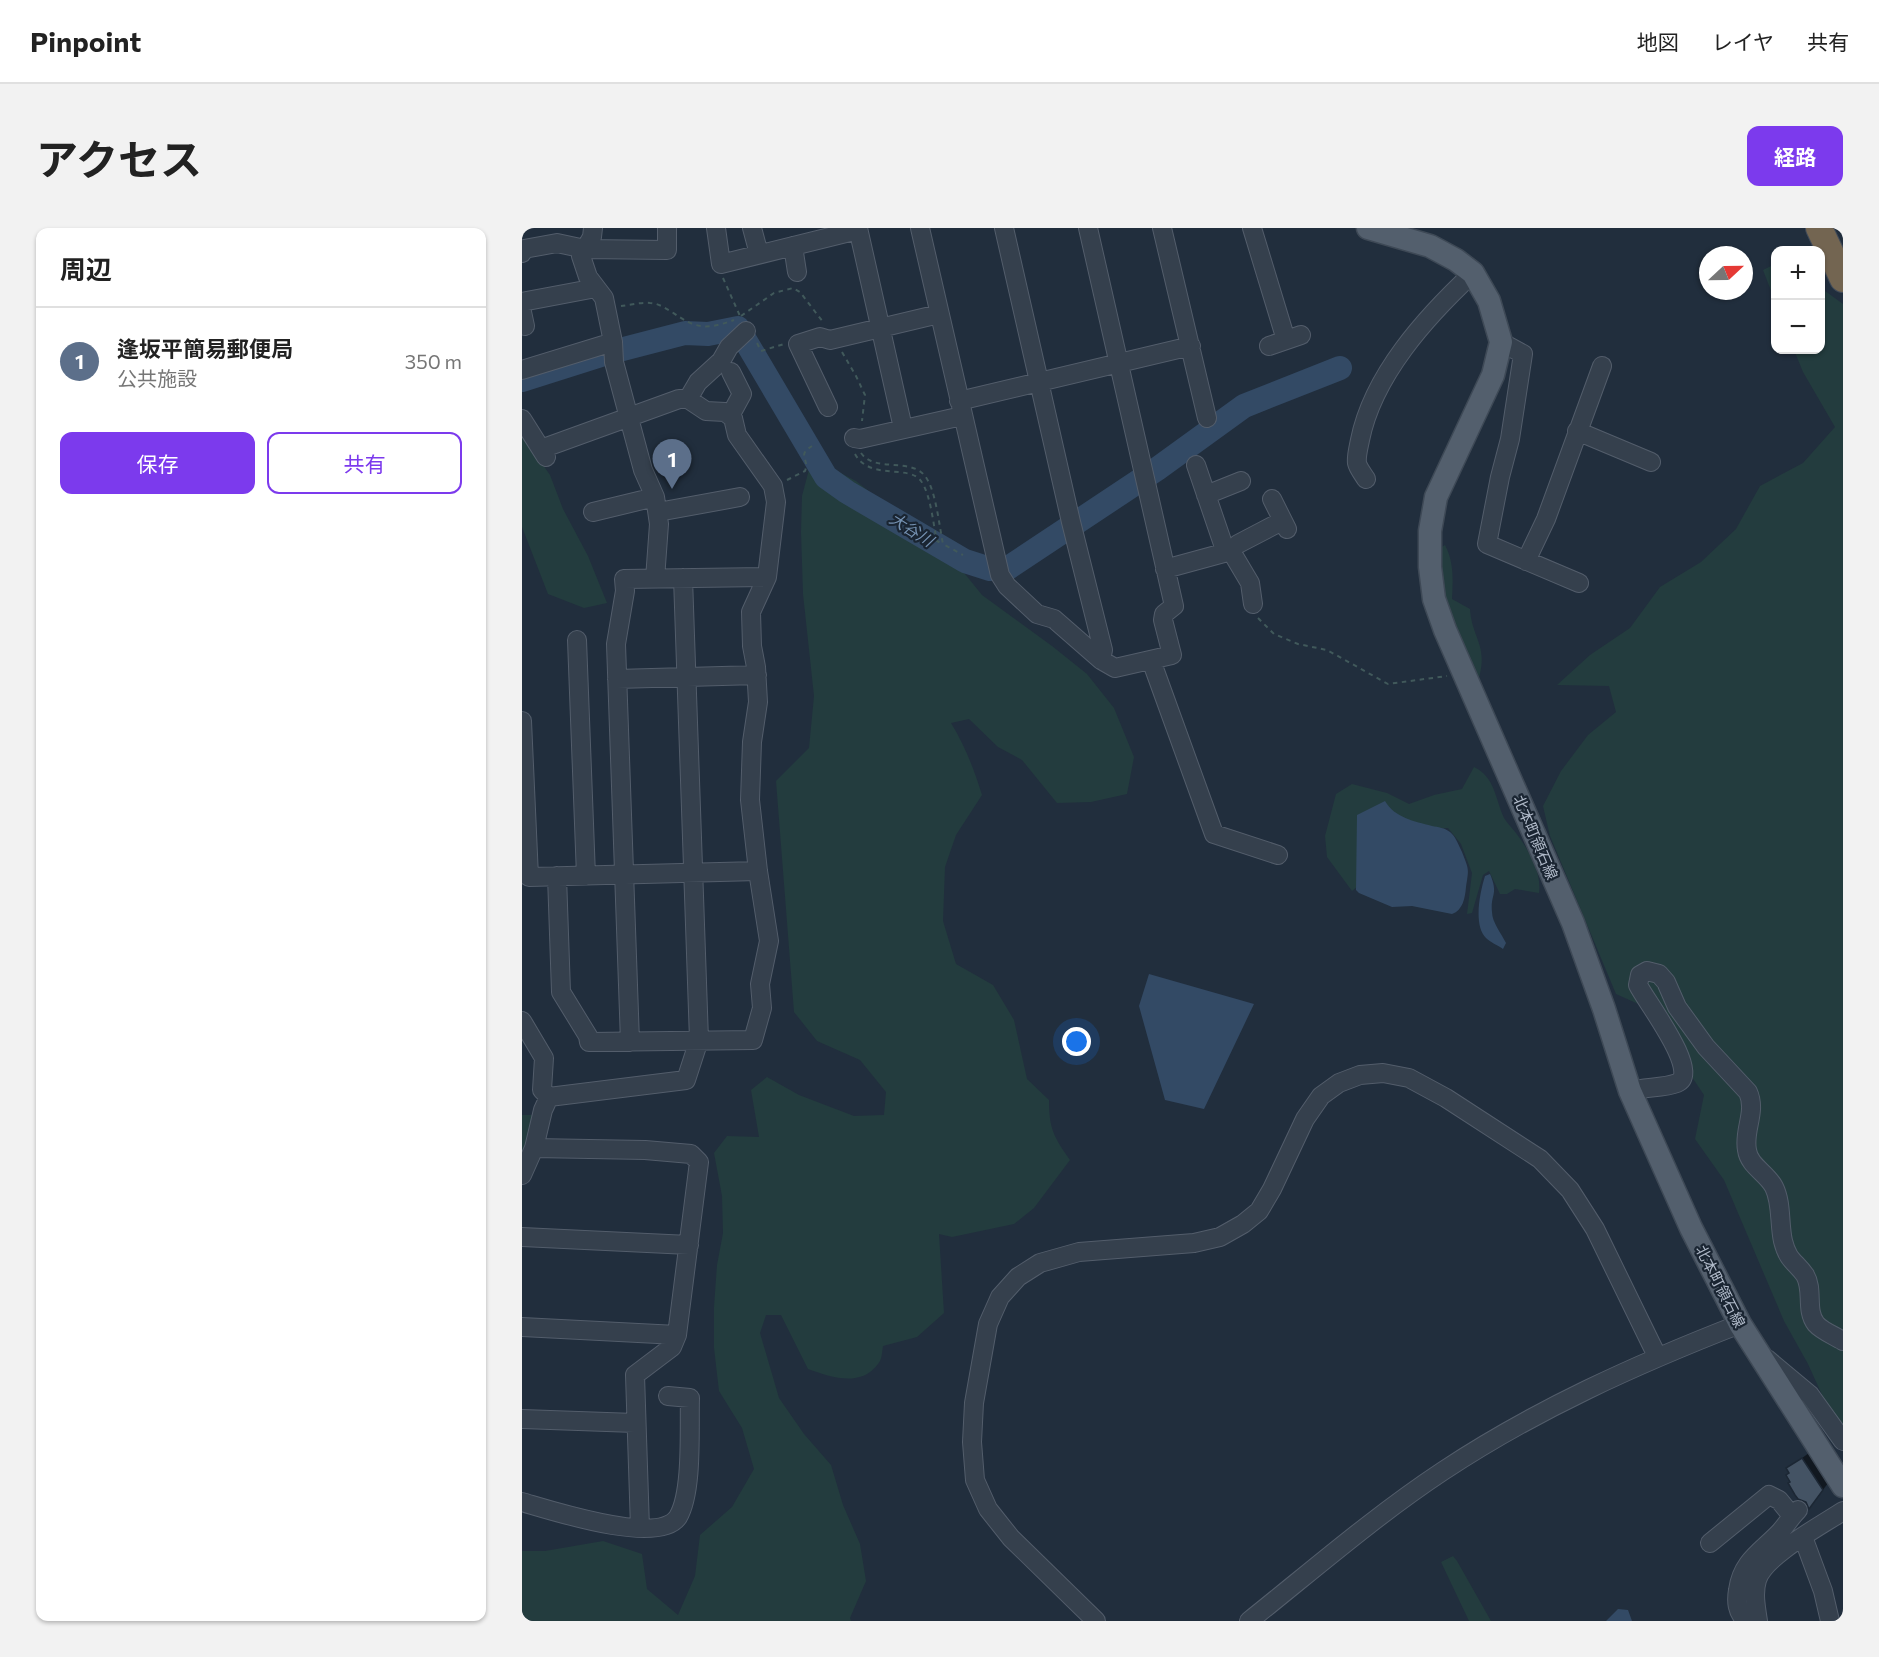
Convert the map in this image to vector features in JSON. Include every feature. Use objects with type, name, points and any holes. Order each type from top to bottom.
[{"type":"highway","points":[[1819,228],[1843,279]]},
{"type":"main road","points":[[1368,228],[1430,246],[1456,260],[1473,273],[1489,301],[1501,342]]},
{"type":"main road","name":"北本町領石線","points":[[1501,342],[1492,375],[1436,497],[1430,531],[1430,567],[1434,599],[1445,630],[1573,923],[1630,1091],[1691,1228],[1740,1324],[1843,1486]]},
{"type":"street","points":[[593,228],[592,237],[581,256],[588,277],[604,298],[613,351],[629,418],[643,470],[657,504],[659,524],[655,579]]},
{"type":"street","points":[[522,253],[524,249],[557,243],[585,249],[667,250],[667,228]]},
{"type":"street","points":[[716,228],[721,264],[793,246],[817,234],[858,229],[903,428]]},
{"type":"street","points":[[752,228],[759,254]]},
{"type":"street","points":[[920,228],[999,569],[1006,586],[1037,614],[1054,619],[1101,660],[1115,668],[1172,656],[1163,620],[1164,614],[1174,606],[1088,228]]},
{"type":"street","points":[[1004,228],[1072,526],[1103,650],[1101,660]]},
{"type":"street","points":[[1162,228],[1208,418]]},
{"type":"street","points":[[1252,228],[1285,340]]},
{"type":"street","points":[[793,246],[797,272]]},
{"type":"street","points":[[1366,478],[1357,464],[1359,443],[1364,420],[1377,391],[1404,347],[1446,298],[1473,273]]},
{"type":"street","points":[[522,302],[596,288]]},
{"type":"street","points":[[828,407],[799,340],[819,338],[830,340],[939,314]]},
{"type":"street","points":[[688,399],[698,382],[721,361],[729,347],[745,332]]},
{"type":"street","points":[[1501,342],[1523,354],[1510,439],[1487,544],[1579,583]]},
{"type":"street","points":[[857,438],[903,428],[1039,382],[1191,346]]},
{"type":"street","points":[[522,370],[613,351]]},
{"type":"street","points":[[1526,561],[1546,519],[1602,366]]},
{"type":"street","points":[[730,416],[742,394],[731,372]]},
{"type":"street","points":[[522,419],[544,453],[679,399],[688,399],[706,411],[725,412],[733,418],[737,435],[773,486],[776,502],[767,577],[751,612],[758,702],[752,742],[750,791],[758,871],[769,941],[760,984],[762,1008],[753,1040],[589,1042],[588,1036],[561,992],[557,876]]},
{"type":"street","points":[[1577,430],[1651,462]]},
{"type":"street","points":[[1196,465],[1223,544],[1231,551],[1250,583],[1253,604]]},
{"type":"street","points":[[1206,495],[1240,481]]},
{"type":"street","points":[[593,512],[740,497]]},
{"type":"street","points":[[1165,569],[1231,551],[1238,544],[1285,526],[1272,499]]},
{"type":"street","points":[[630,1042],[616,644],[626,591],[624,579],[767,577]]},
{"type":"street","points":[[549,1097],[686,1080],[699,1040],[683,578]]},
{"type":"street","points":[[577,640],[586,876]]},
{"type":"street","points":[[1151,660],[1214,834],[1278,855]]},
{"type":"street","points":[[617,679],[757,675]]},
{"type":"street","points":[[522,721],[529,877],[758,871]]},
{"type":"street","points":[[1630,1091],[1644,1087],[1675,1084],[1682,1079],[1684,1072],[1680,1055],[1638,985],[1640,975],[1653,971],[1666,982],[1677,1007],[1706,1047],[1748,1092],[1752,1101],[1746,1147],[1748,1157],[1773,1185],[1784,1245],[1791,1261],[1804,1274],[1808,1283],[1814,1321],[1843,1341]]},
{"type":"street","points":[[522,1022],[544,1058],[543,1090],[549,1097]]},
{"type":"street","points":[[1096,1621],[1011,1538],[988,1509],[975,1479],[972,1442],[974,1403],[988,1324],[1000,1297],[1017,1277],[1040,1263],[1080,1252],[1194,1243],[1220,1237],[1243,1224],[1259,1211],[1310,1112],[1321,1096],[1339,1083],[1360,1075],[1383,1073],[1408,1078],[1446,1098],[1540,1159],[1570,1190],[1595,1229],[1657,1356]]},
{"type":"street","points":[[522,1175],[534,1148],[543,1110],[549,1097]]},
{"type":"street","points":[[534,1148],[645,1150],[691,1154],[699,1162],[677,1335],[672,1347],[634,1375],[640,1528]]},
{"type":"street","points":[[522,1237],[689,1245]]},
{"type":"street","points":[[1249,1621],[1368,1526],[1443,1470],[1508,1431],[1571,1398],[1657,1356],[1740,1324]]},
{"type":"street","points":[[522,1327],[677,1335]]},
{"type":"street","points":[[1757,1350],[1810,1395],[1843,1441]]},
{"type":"street","points":[[522,1502],[614,1527],[640,1528],[669,1524],[677,1518],[687,1492],[690,1398],[668,1395]]},
{"type":"street","points":[[522,1419],[635,1423]]},
{"type":"street","points":[[1710,1543],[1769,1495],[1795,1513],[1781,1531],[1746,1566],[1740,1577],[1736,1598],[1739,1613],[1745,1620],[1757,1621],[1756,1580],[1760,1572],[1771,1560],[1843,1511]]},
{"type":"street","points":[[1803,1537],[1823,1591],[1830,1621]]},
{"type":"path","points":[[721,264],[721,274],[731,292],[745,332],[761,351],[799,340]]},
{"type":"path","points":[[745,332],[774,294],[793,288],[800,292],[834,339],[865,396],[856,456],[866,466],[877,470],[913,475],[920,479],[928,501],[937,540],[963,555]]},
{"type":"path","points":[[606,309],[649,303],[664,307],[688,324],[699,327],[721,325],[745,332]]},
{"type":"path","points":[[857,438],[859,449],[868,461],[915,469],[924,475],[932,493],[943,544]]},
{"type":"path","points":[[775,494],[780,493],[782,483],[805,471],[807,468],[805,450],[812,446]]},
{"type":"path","points":[[1253,604],[1257,617],[1274,634],[1298,644],[1327,650],[1388,684],[1464,674]]},
{"type":"green space","points":[[1771,266],[1771,291],[1763,270]]},
{"type":"green space","points":[[1825,291],[1843,304],[1843,1441],[1808,1364],[1784,1321],[1724,1180],[1695,1139],[1704,1095],[1645,1007],[1616,994],[1550,836],[1543,806],[1561,771],[1588,735],[1616,712],[1609,686],[1557,685],[1590,655],[1630,628],[1660,587],[1701,562],[1736,529],[1760,486],[1803,463],[1835,427],[1803,372],[1796,354],[1825,354]]},
{"type":"green space","points":[[522,435],[550,475],[563,509],[588,556],[607,603],[584,608],[548,594],[522,527]]},
{"type":"green space","points":[[812,458],[856,481],[952,558],[982,595],[1087,674],[1114,708],[1134,757],[1127,794],[1091,802],[1057,803],[1022,760],[998,747],[969,719],[951,723],[969,758],[982,795],[956,835],[945,867],[943,921],[956,964],[993,985],[1014,1020],[1027,1079],[1049,1100],[1054,1132],[1070,1160],[1034,1208],[1014,1224],[952,1237],[939,1234],[944,1313],[917,1337],[883,1346],[879,1362],[863,1376],[845,1379],[808,1369],[781,1315],[766,1315],[760,1333],[779,1398],[804,1434],[831,1465],[843,1505],[860,1544],[866,1581],[850,1618],[851,1621],[522,1621],[522,1551],[545,1551],[603,1541],[642,1554],[647,1589],[678,1615],[695,1576],[700,1535],[732,1507],[754,1469],[742,1428],[719,1391],[714,1348],[714,1307],[717,1265],[723,1233],[722,1196],[714,1153],[727,1136],[759,1137],[751,1090],[767,1077],[799,1095],[854,1116],[884,1115],[886,1092],[860,1060],[817,1041],[794,1012],[776,781],[809,748],[814,696],[803,594],[801,532],[802,496]]},
{"type":"green space","points":[[1445,545],[1453,578],[1452,599],[1470,609],[1481,649],[1479,678],[1474,675],[1445,601],[1437,550]]},
{"type":"green space","points":[[1474,767],[1481,771],[1490,782],[1504,818],[1529,853],[1538,877],[1539,893],[1515,889],[1507,894],[1500,894],[1489,871],[1483,875],[1472,913],[1467,914],[1472,873],[1461,844],[1448,828],[1427,829],[1352,891],[1327,857],[1325,836],[1336,794],[1352,784],[1387,793],[1409,804],[1434,795],[1462,789]]},
{"type":"green space","points":[[522,1115],[534,1115],[522,1155]]},
{"type":"green space","points":[[1453,1556],[1491,1621],[1469,1621],[1441,1562]]},
{"type":"water","points":[[1385,801],[1400,815],[1446,830],[1455,838],[1468,869],[1464,899],[1456,912],[1452,914],[1412,906],[1392,907],[1356,890],[1357,815]]},
{"type":"water","points":[[1490,874],[1494,886],[1492,916],[1506,943],[1503,949],[1486,938],[1480,925],[1481,891],[1485,876]]},
{"type":"water","points":[[1149,974],[1254,1004],[1204,1109],[1165,1100],[1139,1006]]},
{"type":"water","points":[[1618,1609],[1628,1610],[1632,1621],[1606,1621]]},
{"type":"building","points":[[1802,1458],[1823,1490],[1809,1509],[1806,1502],[1795,1495],[1786,1475],[1789,1473],[1786,1468]]},
{"type":"waterway","name":"大谷川","points":[[522,380],[604,354],[685,333],[708,334],[738,328],[826,477],[847,492],[965,561],[990,569],[1008,568],[1157,469],[1244,406],[1340,368]]},
{"type":"place","name":"逢坂平簡易郵便局","points":[[672,489]]}]
